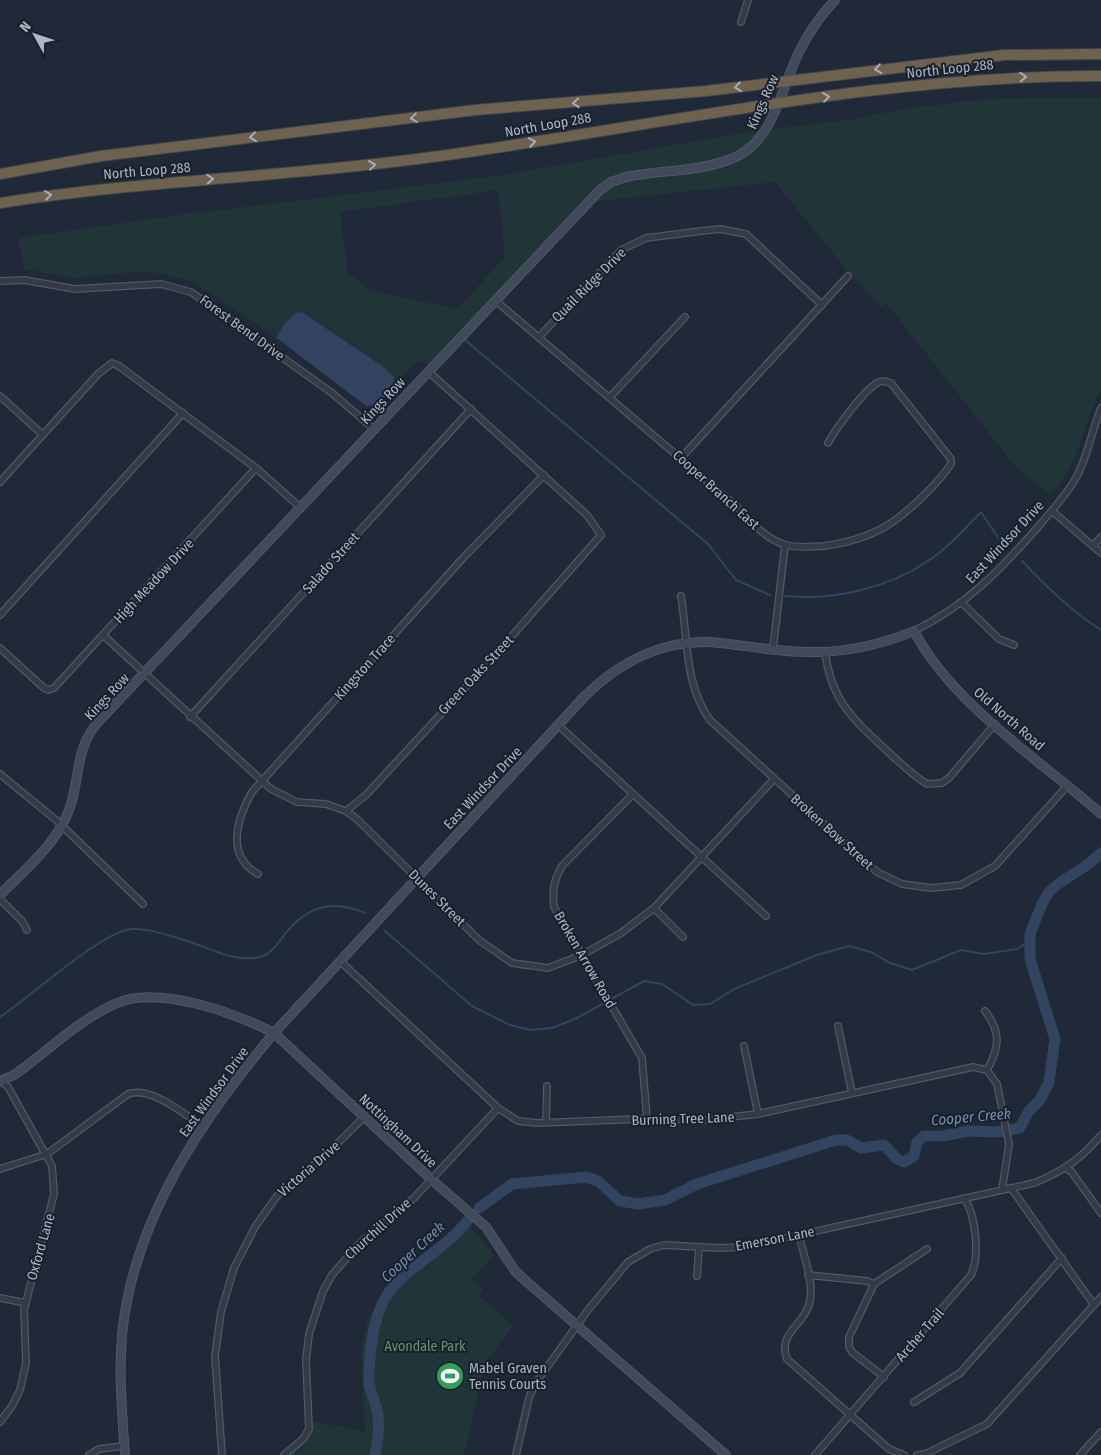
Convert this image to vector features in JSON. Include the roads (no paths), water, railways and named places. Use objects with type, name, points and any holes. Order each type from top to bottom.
[{"type":"highway","name":"North Loop 288","points":[[0,174],[101,156],[475,110],[706,91],[1004,55],[1101,54]]},
{"type":"highway","name":"North Loop 288","points":[[0,203],[119,187],[345,168],[431,158],[657,120],[778,103],[997,78],[1101,76]]},
{"type":"street","points":[[741,22],[748,0]]},
{"type":"street","name":"Kings Row","points":[[0,895],[62,826],[72,803],[78,761],[87,737],[99,721],[606,185],[626,177],[713,165],[740,155],[760,139],[808,36],[835,0]]},
{"type":"street","name":"Quail Ridge Drive","points":[[540,337],[621,250],[646,238],[701,231],[720,229],[746,234],[822,305]]},
{"type":"street","points":[[681,458],[848,276]]},
{"type":"street","name":"Forest Bend Drive","points":[[0,282],[24,280],[75,289],[161,284],[186,290],[203,298],[332,393],[374,429]]},
{"type":"street","name":"Cooper Branch East","points":[[496,301],[736,505],[756,528],[785,545],[812,547],[842,543],[885,528],[903,516],[922,499],[947,471],[951,459],[891,383],[879,382],[872,387],[843,419],[828,444]]},
{"type":"street","points":[[610,397],[685,317]]},
{"type":"street","points":[[0,482],[98,374],[112,364],[119,366],[256,468],[301,508]]},
{"type":"street","points":[[430,372],[544,475]]},
{"type":"street","points":[[0,396],[43,435]]},
{"type":"street","name":"East Windsor Drive","points":[[125,1455],[120,1370],[123,1328],[131,1282],[142,1245],[160,1202],[203,1126],[241,1072],[274,1033],[558,725],[593,688],[613,671],[655,650],[687,643],[720,643],[825,652],[882,642],[914,631],[942,617],[993,577],[1052,511],[1077,477],[1101,408]]},
{"type":"street","name":"Salado Street","points":[[190,717],[471,409]]},
{"type":"street","points":[[0,615],[183,413]]},
{"type":"street","name":"High Meadow Drive","points":[[0,648],[48,690],[56,687],[256,468]]},
{"type":"street","name":"Green Oaks Street","points":[[346,811],[366,795],[489,662],[601,535],[600,529],[587,515],[544,475]]},
{"type":"street","name":"Kingston Trace","points":[[258,874],[251,870],[240,855],[236,837],[239,817],[245,802],[261,781],[464,557],[544,475]]},
{"type":"street","points":[[1052,511],[1101,553]]},
{"type":"street","points":[[1093,546],[1101,537]]},
{"type":"street","points":[[773,649],[785,545]]},
{"type":"street","name":"Broken Bow Street","points":[[682,596],[692,683],[697,700],[710,720],[877,872],[902,884],[931,888],[961,885],[995,866],[1068,785]]},
{"type":"street","points":[[962,603],[999,639],[1014,645]]},
{"type":"street","name":"Old North Road","points":[[914,631],[923,647],[946,678],[995,724],[1101,814]]},
{"type":"street","name":"Dunes Street","points":[[103,635],[190,717],[261,781],[281,796],[297,802],[326,804],[346,811],[358,820],[479,940],[512,963],[548,968],[582,955],[620,933],[654,908],[774,779]]},
{"type":"street","points":[[825,652],[831,681],[844,708],[865,731],[927,784],[936,785],[949,778],[995,724]]},
{"type":"street","points":[[558,725],[766,916]]},
{"type":"street","points":[[0,774],[62,826],[143,904]]},
{"type":"street","name":"Broken Arrow Road","points":[[633,794],[562,866],[552,892],[554,906],[642,1058],[647,1120]]},
{"type":"street","points":[[0,899],[22,921],[27,930]]},
{"type":"street","points":[[654,908],[683,937]]},
{"type":"street","name":"Burning Tree Lane","points":[[340,961],[498,1108],[518,1121],[703,1120],[758,1114],[973,1067],[988,1070]]},
{"type":"street","name":"Nottingham Drive","points":[[0,1081],[22,1069],[100,1012],[129,999],[154,997],[174,999],[232,1015],[274,1033],[431,1179],[486,1227],[515,1271],[726,1455]]},
{"type":"street","points":[[985,1011],[998,1032],[995,1054],[988,1070],[997,1084],[1008,1139],[1008,1160],[1002,1190]]},
{"type":"street","points":[[838,1026],[852,1093]]},
{"type":"street","points":[[744,1046],[758,1114]]},
{"type":"street","name":"Oxford Lane","points":[[0,1081],[8,1087],[47,1154],[52,1166],[54,1194],[26,1303],[23,1326],[26,1363],[20,1390],[12,1406],[0,1422]]},
{"type":"street","points":[[546,1122],[547,1086]]},
{"type":"street","points":[[0,1169],[47,1154],[128,1094],[135,1092],[146,1093],[180,1109],[203,1126]]},
{"type":"street","name":"Churchill Drive","points":[[284,1455],[303,1440],[309,1429],[306,1360],[309,1334],[322,1292],[346,1257],[399,1212],[498,1108]]},
{"type":"street","name":"Victoria Drive","points":[[222,1455],[215,1356],[221,1312],[234,1268],[255,1228],[276,1196],[330,1151],[364,1117]]},
{"type":"street","name":"Emerson Lane","points":[[516,1455],[529,1398],[535,1384],[577,1326],[632,1258],[664,1246],[700,1248],[744,1247],[1034,1182],[1080,1158],[1101,1135]]},
{"type":"street","points":[[1064,1168],[1070,1171],[1101,1213]]},
{"type":"street","points":[[1011,1188],[1094,1305]]},
{"type":"street","name":"Archer Trail","points":[[815,1455],[966,1283],[975,1266],[977,1247],[968,1204],[964,1198]]},
{"type":"street","points":[[799,1235],[811,1290],[808,1307],[803,1319],[786,1338],[784,1351],[791,1365],[888,1450],[904,1455]]},
{"type":"street","points":[[697,1276],[700,1248]]},
{"type":"street","points":[[884,1377],[862,1362],[849,1347],[849,1337],[874,1284],[927,1250]]},
{"type":"street","points":[[914,1402],[960,1373],[1062,1258]]},
{"type":"street","points":[[808,1275],[867,1280],[874,1284]]},
{"type":"street","points":[[917,1455],[925,1454],[987,1424],[1101,1297]]},
{"type":"street","points":[[0,1298],[26,1303]]},
{"type":"street","points":[[1080,1455],[1101,1432]]},
{"type":"street","points":[[89,1455],[99,1449],[124,1446]]},
{"type":"water","points":[[298,312],[303,313],[382,366],[394,377],[395,385],[377,405],[366,406],[277,338],[285,324]]},
{"type":"waterway","points":[[465,340],[708,544],[736,580],[770,595]]},
{"type":"waterway","points":[[785,596],[803,597],[841,594],[896,579],[935,556],[956,538],[981,512],[1003,545]]},
{"type":"waterway","points":[[1022,561],[1069,607],[1101,630]]},
{"type":"waterway","name":"Cooper Creek","points":[[479,1208],[512,1184],[586,1177],[598,1181],[620,1201],[638,1204],[665,1200],[697,1184],[836,1140],[847,1140],[861,1148],[884,1145],[897,1159],[904,1162],[914,1156],[917,1142],[924,1136],[943,1136],[968,1131],[997,1132],[1020,1128],[1029,1111],[1040,1100],[1049,1082],[1055,1039],[1030,959],[1030,934],[1049,892],[1101,853]]},
{"type":"waterway","points":[[0,1017],[85,953],[119,932],[132,929],[151,931],[230,956],[250,958],[267,954],[293,924],[311,911],[331,906],[342,906],[365,913]]},
{"type":"waterway","points":[[385,931],[472,1006],[510,1025],[531,1030],[552,1028],[575,1019],[644,981],[662,984],[693,1005],[710,1004],[734,989],[817,955],[849,946],[871,952],[890,963],[912,970],[961,950],[984,954],[1017,949],[1029,941]]},
{"type":"waterway","name":"Cooper Creek","points":[[375,1455],[378,1439],[378,1420],[370,1388],[369,1373],[370,1353],[376,1320],[384,1300],[398,1282],[449,1240],[468,1220]]},
{"type":"place","name":"Mabel Graven Tennis Courts","points":[[450,1376]]},
{"type":"park label","name":"Avondale Park","points":[[425,1346]]}]
